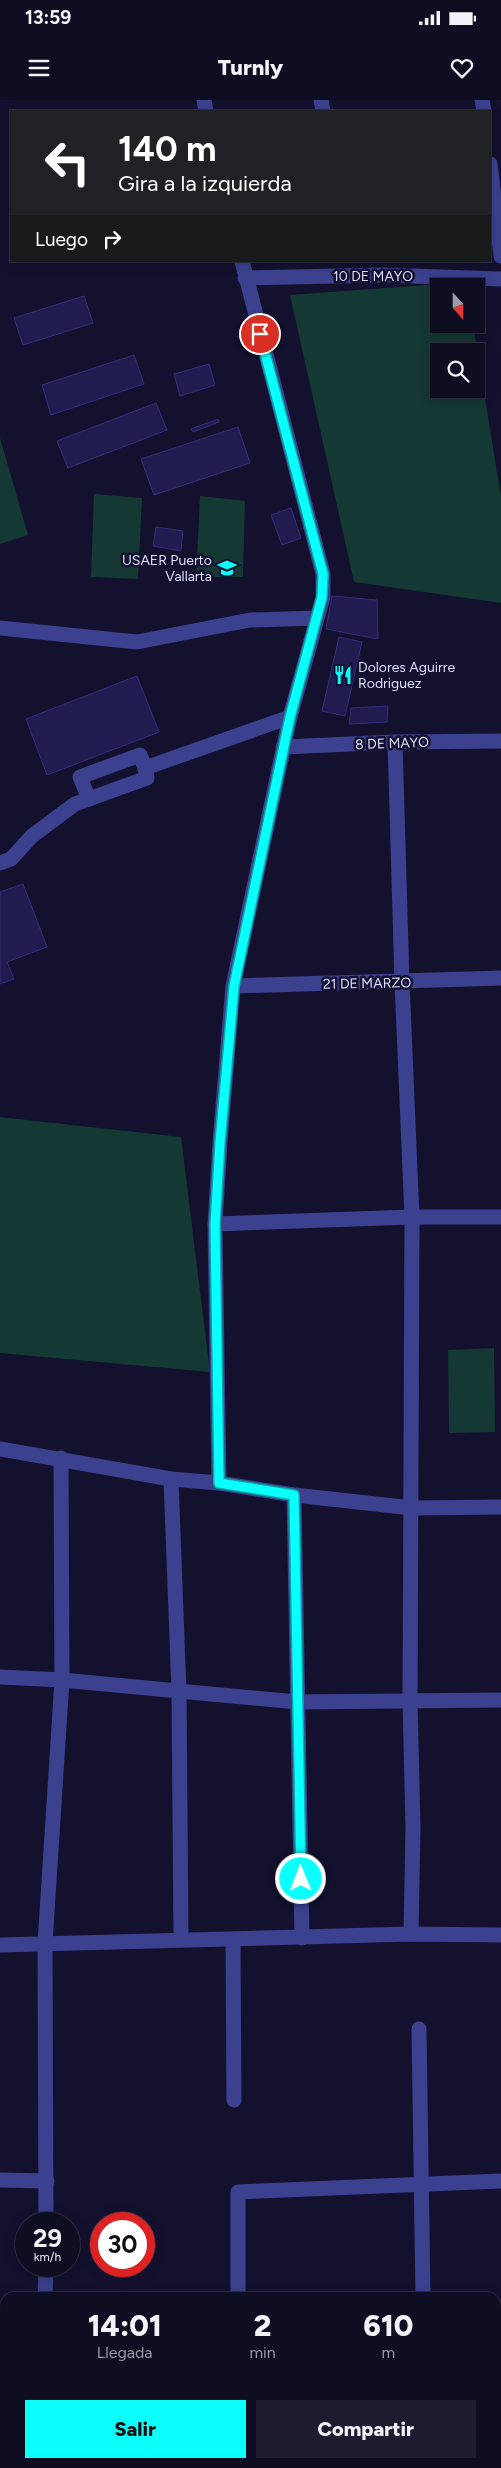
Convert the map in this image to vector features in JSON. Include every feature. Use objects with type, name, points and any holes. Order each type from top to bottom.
[{"type":"street","points":[[491,172],[501,256]]},
{"type":"street","points":[[219,1483],[215,1224],[220,1142],[234,986],[283,747],[322,597],[323,574],[242,262]]},
{"type":"street","name":"10 DE MAYO","points":[[246,278],[350,268],[501,279]]},
{"type":"street","points":[[0,628],[136,642],[250,620],[317,618]]},
{"type":"street","points":[[145,768],[290,717]]},
{"type":"street","name":"8 DE MAYO","points":[[283,747],[395,742],[501,741]]},
{"type":"street","points":[[395,742],[402,982],[412,1217],[410,1700],[413,1828],[411,1934]]},
{"type":"street","points":[[0,864],[11,859],[32,836],[75,804],[89,799],[147,778],[140,754],[80,778],[89,799]]},
{"type":"street","name":"21 DE MARZO","points":[[234,986],[501,978]]},
{"type":"street","points":[[215,1224],[412,1217],[501,1217]]},
{"type":"street","points":[[0,1449],[61,1458],[171,1479],[219,1483],[294,1495],[412,1508],[501,1507]]},
{"type":"street","points":[[46,2212],[45,1943],[62,1680],[61,1458]]},
{"type":"street","points":[[171,1479],[179,1692],[181,1938]]},
{"type":"street","points":[[294,1495],[302,1938]]},
{"type":"street","points":[[0,1676],[297,1702],[501,1700]]},
{"type":"street","points":[[0,1944],[181,1938],[233,1940],[411,1934],[501,1935]]},
{"type":"street","points":[[233,1940],[234,2100]]},
{"type":"street","points":[[419,2029],[423,2292]]},
{"type":"street","points":[[0,2180],[47,2181]]},
{"type":"street","points":[[238,2292],[238,2192],[501,2181]]},
{"type":"street","points":[[45,2292],[46,2277]]},
{"type":"green space","points":[[430,285],[430,333],[474,333],[476,343],[430,343],[430,398],[485,398],[501,497],[501,603],[354,582],[290,295]]},
{"type":"green space","points":[[0,438],[28,535],[0,544]]},
{"type":"green space","points":[[94,494],[142,498],[138,579],[91,577]]},
{"type":"green space","points":[[200,496],[245,501],[243,577],[196,577]]},
{"type":"green space","points":[[0,1117],[181,1137],[210,1372],[0,1353]]},
{"type":"green space","points":[[494,1348],[495,1432],[449,1433],[448,1350]]},
{"type":"building","points":[[84,296],[93,323],[23,345],[14,318]]},
{"type":"building","points":[[134,355],[144,384],[51,415],[42,385]]},
{"type":"building","points":[[209,364],[215,385],[180,396],[174,374]]},
{"type":"building","points":[[156,403],[167,430],[68,468],[57,441]]},
{"type":"building","points":[[218,419],[219,422],[193,432],[191,429]]},
{"type":"building","points":[[238,427],[250,463],[154,495],[141,459]]},
{"type":"building","points":[[291,508],[301,538],[282,545],[271,515]]},
{"type":"building","points":[[156,527],[183,531],[181,551],[153,546]]},
{"type":"building","points":[[332,596],[377,600],[378,639],[326,629]]},
{"type":"building","points":[[339,637],[362,642],[345,716],[322,711]]},
{"type":"building","points":[[137,676],[159,732],[47,775],[26,719]]},
{"type":"building","points":[[388,706],[387,722],[349,724],[351,708]]},
{"type":"building","points":[[23,884],[47,947],[7,962],[14,979],[0,984],[0,892]]},
{"type":"place","name":"USAER Puerto Vallarta","points":[[227,568]]},
{"type":"place","name":"Dolores Aguirre Rodriguez","points":[[343,675]]},
{"type":"route","points":[[260,334],[323,574],[322,597],[290,717],[234,986],[220,1142],[215,1224],[219,1483],[294,1495],[301,1879]]}]
